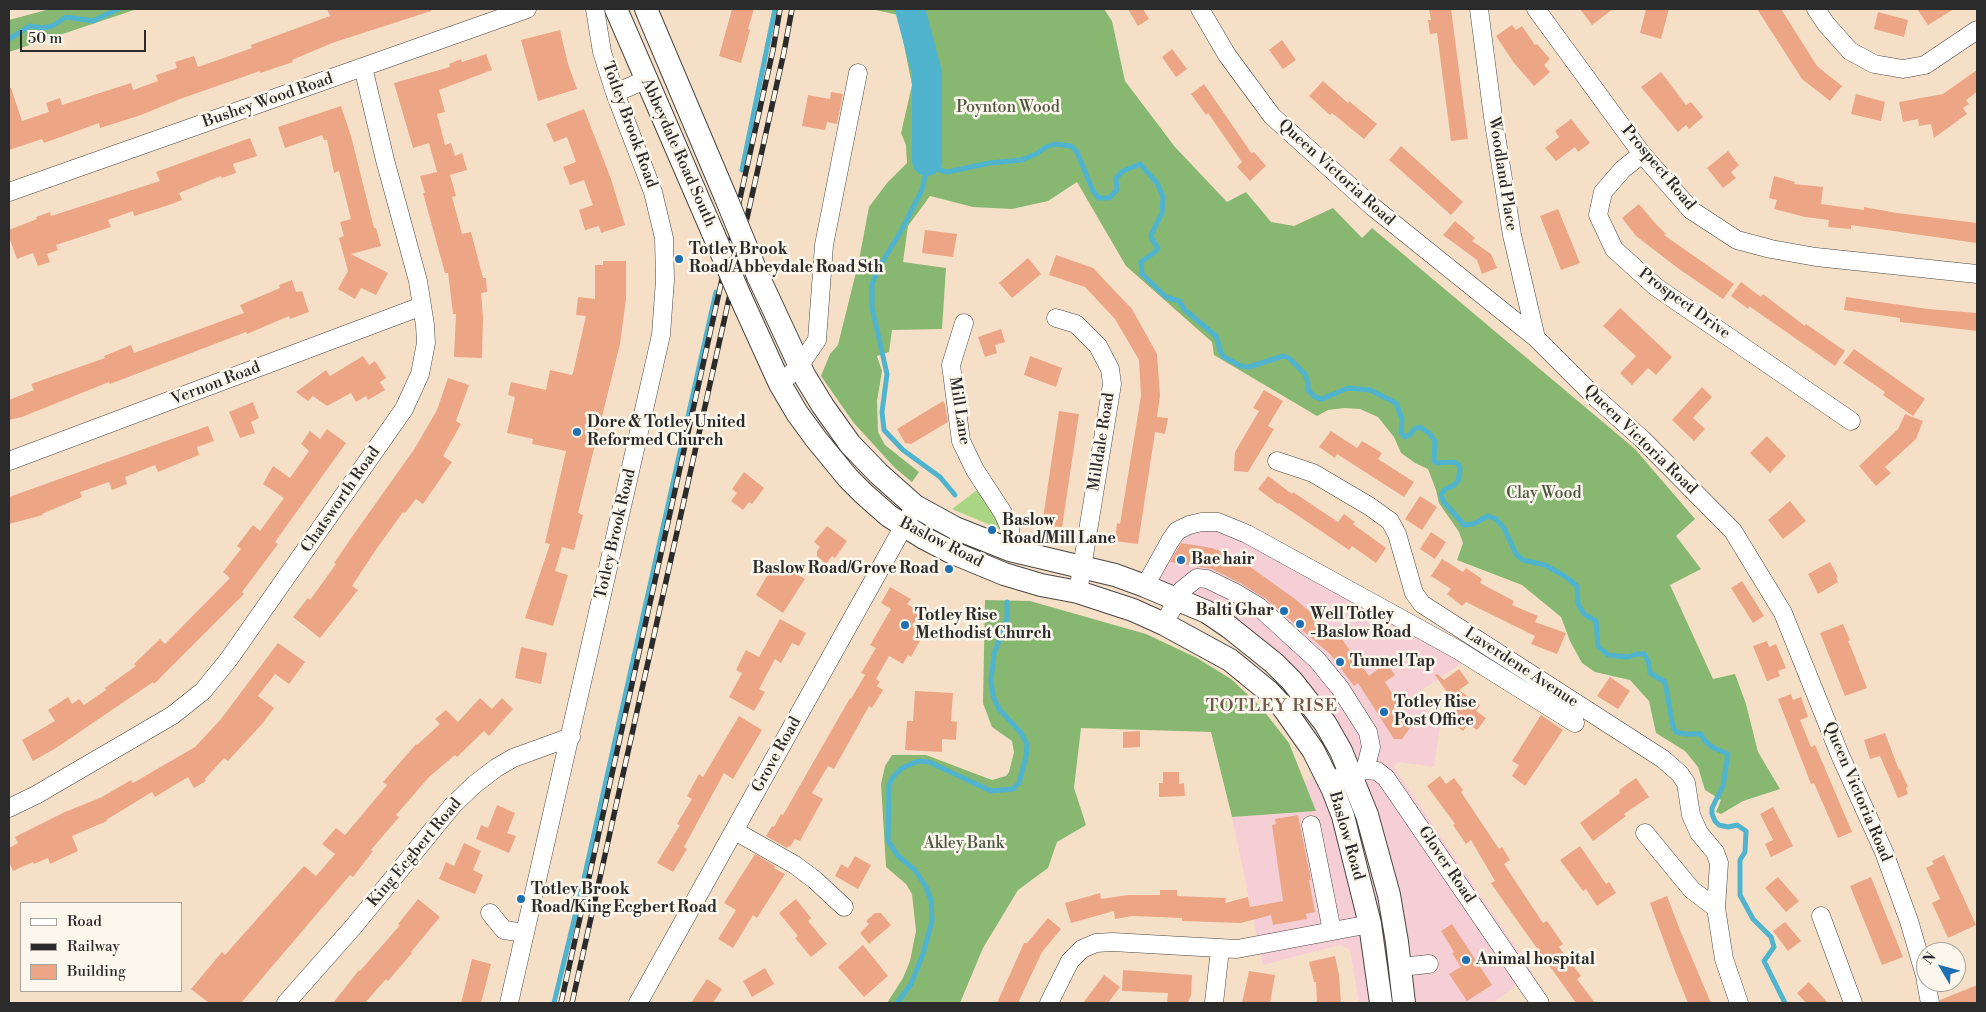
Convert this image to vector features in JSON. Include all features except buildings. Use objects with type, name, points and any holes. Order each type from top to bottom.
[{"type":"main road","name":"Abbeydale Road South","points":[[616,9],[742,302]]},
{"type":"main road","points":[[646,9],[758,276],[800,366],[814,393],[850,444],[879,474],[915,506],[955,528],[1010,550],[1082,567],[1145,586],[1207,612],[1274,663],[1298,688],[1325,723],[1358,772],[1389,896],[1401,967],[1404,1003]]},
{"type":"main road","name":"Baslow Road","points":[[742,302],[780,384],[801,420],[837,466],[868,498],[905,526],[951,552],[1004,574],[1041,585],[1078,592],[1133,610],[1164,624],[1230,660],[1268,691],[1282,706],[1310,746],[1329,782],[1344,821],[1370,924],[1378,965],[1381,1003]]},
{"type":"street","name":"Bushey Wood Road","points":[[9,192],[527,9]]},
{"type":"street","name":"Totley Brook Road","points":[[509,1003],[661,335],[665,280],[664,238],[653,192],[615,93],[602,52],[595,9]]},
{"type":"street","name":"Queen Victoria Road","points":[[1200,9],[1227,54],[1272,116],[1373,207],[1536,338],[1594,396],[1642,439],[1733,531],[1783,613],[1840,755],[1884,852],[1916,946]]},
{"type":"street","name":"Woodland Place","points":[[1480,9],[1493,117],[1512,235],[1536,338]]},
{"type":"street","name":"Prospect Road","points":[[1536,9],[1642,154],[1691,210],[1737,240],[1771,249],[1816,257],[1977,274]]},
{"type":"street","points":[[1816,9],[1826,24],[1850,51],[1874,64],[1903,69],[1925,65],[1977,30]]},
{"type":"street","name":"Chatsworth Road","points":[[9,808],[36,795],[173,715],[203,691],[229,659],[404,409],[420,374],[423,360],[426,342],[422,306],[418,281],[385,160],[363,67]]},
{"type":"street","points":[[780,384],[800,366],[817,340],[824,245],[858,73]]},
{"type":"street","points":[[615,93],[646,80]]},
{"type":"street","name":"Prospect Drive","points":[[1642,154],[1623,169],[1603,192],[1598,215],[1614,249],[1656,287],[1851,421]]},
{"type":"street","name":"Vernon Road","points":[[9,462],[422,306]]},
{"type":"street","name":"Milldale Road","points":[[1056,318],[1076,324],[1088,333],[1103,353],[1110,368],[1111,377],[1111,392],[1078,592]]},
{"type":"street","name":"Mill Lane","points":[[964,323],[951,365],[961,441],[975,470],[1003,513],[1010,529],[1010,550]]},
{"type":"street","name":"Laverdene Avenue","points":[[1277,461],[1313,473],[1369,506],[1390,521],[1397,534],[1414,593],[1422,604],[1672,766],[1686,784],[1691,816],[1699,833],[1715,852],[1719,863],[1716,908],[1724,959],[1739,1003]]},
{"type":"street","name":"Grove Road","points":[[644,1001],[735,831],[915,506]]},
{"type":"street","points":[[1145,586],[1177,531],[1189,524],[1218,522],[1247,534],[1458,650],[1575,723]]},
{"type":"street","points":[[1164,624],[1182,590],[1197,578],[1207,579],[1234,592],[1259,607],[1288,632],[1317,660],[1340,688],[1368,732],[1371,747],[1358,772],[1329,782]]},
{"type":"street","name":"King Ecgbert Road","points":[[286,1003],[354,926],[453,805],[474,784],[513,758],[571,737]]},
{"type":"street","name":"Glover Road","points":[[1358,772],[1377,772],[1392,785],[1540,1003]]},
{"type":"street","points":[[1311,825],[1332,930]]},
{"type":"street","points":[[735,831],[795,865],[844,907]]},
{"type":"street","points":[[1644,833],[1692,890],[1716,908]]},
{"type":"street","points":[[490,912],[504,930],[526,933]]},
{"type":"street","points":[[1821,916],[1853,1003]]},
{"type":"street","points":[[1049,1003],[1070,961],[1082,949],[1096,943],[1112,942],[1237,949],[1370,924]]},
{"type":"street","points":[[1214,1003],[1220,949]]},
{"type":"street","points":[[1401,967],[1429,964]]},
{"type":"shaded area","points":[[1215,518],[1475,654],[1418,693],[1440,726],[1434,767],[1398,762],[1394,767],[1533,973],[1493,1003],[1359,1003],[1350,950],[1340,945],[1263,965],[1232,817],[1316,811],[1304,781],[1356,760],[1330,713],[1144,579],[1153,552],[1167,531]]},
{"type":"green space","points":[[50,9],[137,9],[9,52],[9,20]]},
{"type":"green space","name":"Clay Wood","points":[[871,9],[1104,9],[1112,21],[1125,81],[1175,147],[1227,202],[1246,192],[1271,222],[1294,226],[1333,208],[1362,238],[1372,228],[1635,449],[1695,519],[1676,536],[1701,569],[1670,585],[1713,679],[1735,674],[1746,704],[1758,752],[1780,789],[1743,801],[1721,814],[1716,812],[1721,800],[1705,790],[1698,767],[1685,751],[1656,733],[1649,701],[1630,680],[1595,672],[1582,663],[1570,641],[1561,617],[1522,585],[1457,560],[1463,543],[1459,532],[1439,503],[1428,469],[1401,453],[1394,437],[1378,417],[1360,409],[1344,408],[1328,410],[1317,416],[1214,355],[1212,342],[1126,266],[1077,182],[1048,201],[1012,209],[973,207],[930,196],[908,226],[903,262],[946,268],[942,329],[892,330],[889,352],[877,356],[882,371],[877,401],[878,432],[885,445],[919,472],[912,482],[895,468],[853,422],[821,376],[830,354],[838,345],[859,260],[869,207],[887,183],[907,163],[906,145],[901,133],[912,85],[898,15]]},
{"type":"green space","points":[[981,487],[1002,530],[952,509]]},
{"type":"green space","name":"Akley Bank","points":[[985,600],[1030,601],[1146,634],[1197,658],[1231,679],[1260,706],[1289,743],[1316,811],[1232,817],[1211,732],[1081,728],[1074,788],[1086,825],[1057,842],[1048,868],[1018,890],[983,948],[960,1003],[887,1003],[903,978],[910,961],[916,931],[912,894],[906,884],[886,867],[881,784],[885,766],[892,755],[926,755],[992,780],[1006,776],[1009,772],[1014,752],[1012,741],[992,727],[983,703]]},
{"type":"waterway","points":[[9,39],[30,26],[43,28],[52,26],[66,17],[93,21],[118,9]]},
{"type":"waterway","points":[[742,170],[775,9]]},
{"type":"waterway","points":[[910,9],[927,73],[927,161]]},
{"type":"waterway","points":[[927,161],[940,170],[947,172],[990,163],[1021,160],[1055,144],[1071,146],[1077,152],[1093,191],[1099,198],[1109,198],[1117,190],[1116,178],[1123,171],[1140,164],[1157,183],[1163,197],[1162,213],[1151,235],[1158,248],[1141,262],[1142,274],[1166,297],[1179,301],[1185,310],[1216,336],[1224,357],[1241,366],[1249,367],[1283,356],[1289,358],[1305,374],[1308,390],[1315,397],[1322,399],[1348,388],[1370,390],[1396,403],[1402,419],[1401,433],[1405,437],[1410,435],[1414,429],[1420,427],[1429,433],[1435,441],[1434,461],[1437,463],[1454,462],[1458,464],[1460,469],[1458,481],[1453,486],[1445,489],[1441,495],[1444,502],[1464,525],[1473,524],[1488,516],[1496,519],[1504,528],[1516,554],[1523,560],[1545,565],[1577,586],[1578,604],[1584,614],[1596,621],[1598,646],[1608,655],[1628,657],[1644,654],[1649,663],[1650,673],[1665,682],[1673,727],[1676,732],[1701,734],[1704,740],[1712,747],[1728,754],[1723,786],[1712,808],[1712,814],[1719,825],[1728,827],[1737,825],[1746,831],[1745,852],[1740,860],[1740,895],[1753,919],[1771,937],[1774,947],[1764,961],[1785,1003]]},
{"type":"waterway","points":[[927,161],[922,190],[901,231],[877,271],[872,284],[872,308],[887,374],[882,412],[884,430],[903,450],[940,477],[955,495]]},
{"type":"waterway","points":[[554,1003],[583,883],[716,292]]},
{"type":"waterway","points":[[897,1003],[911,984],[923,954],[932,921],[931,900],[926,887],[915,870],[898,856],[888,841],[889,785],[893,777],[902,768],[918,761],[929,762],[991,791],[1013,789],[1019,783],[1026,757],[1027,744],[1021,733],[999,709],[993,696],[991,680],[994,654],[1007,619],[1007,602]]},
{"type":"railway","points":[[561,1003],[773,50],[780,9]]},
{"type":"railway","points":[[572,1003],[792,9]]},
{"type":"place","name":"Totley Brook Road/Abbeydale Road Sth","points":[[679,259]]},
{"type":"place","name":"Dore & Totley United Reformed Church","points":[[577,432]]},
{"type":"place","name":"Baslow Road/Mill Lane","points":[[992,530]]},
{"type":"place","name":"Bae hair","points":[[1181,560]]},
{"type":"place","name":"Baslow Road/Grove Road","points":[[949,569]]},
{"type":"place","name":"Balti Ghar","points":[[1284,611]]},
{"type":"place","name":"Well Totley -Baslow Road","points":[[1300,624]]},
{"type":"place","name":"Totley Rise Methodist Church","points":[[905,625]]},
{"type":"place","name":"Tunnel Tap","points":[[1340,662]]},
{"type":"place","name":"Totley Rise Post Office","points":[[1384,712]]},
{"type":"place","name":"Totley Brook Road/King Ecgbert Road","points":[[521,899]]},
{"type":"place","name":"Animal hospital","points":[[1466,960]]},
{"type":"district","name":"TOTLEY RISE","points":[[1272,707]]},
{"type":"park label","name":"Poynton Wood","points":[[1008,108]]}]
